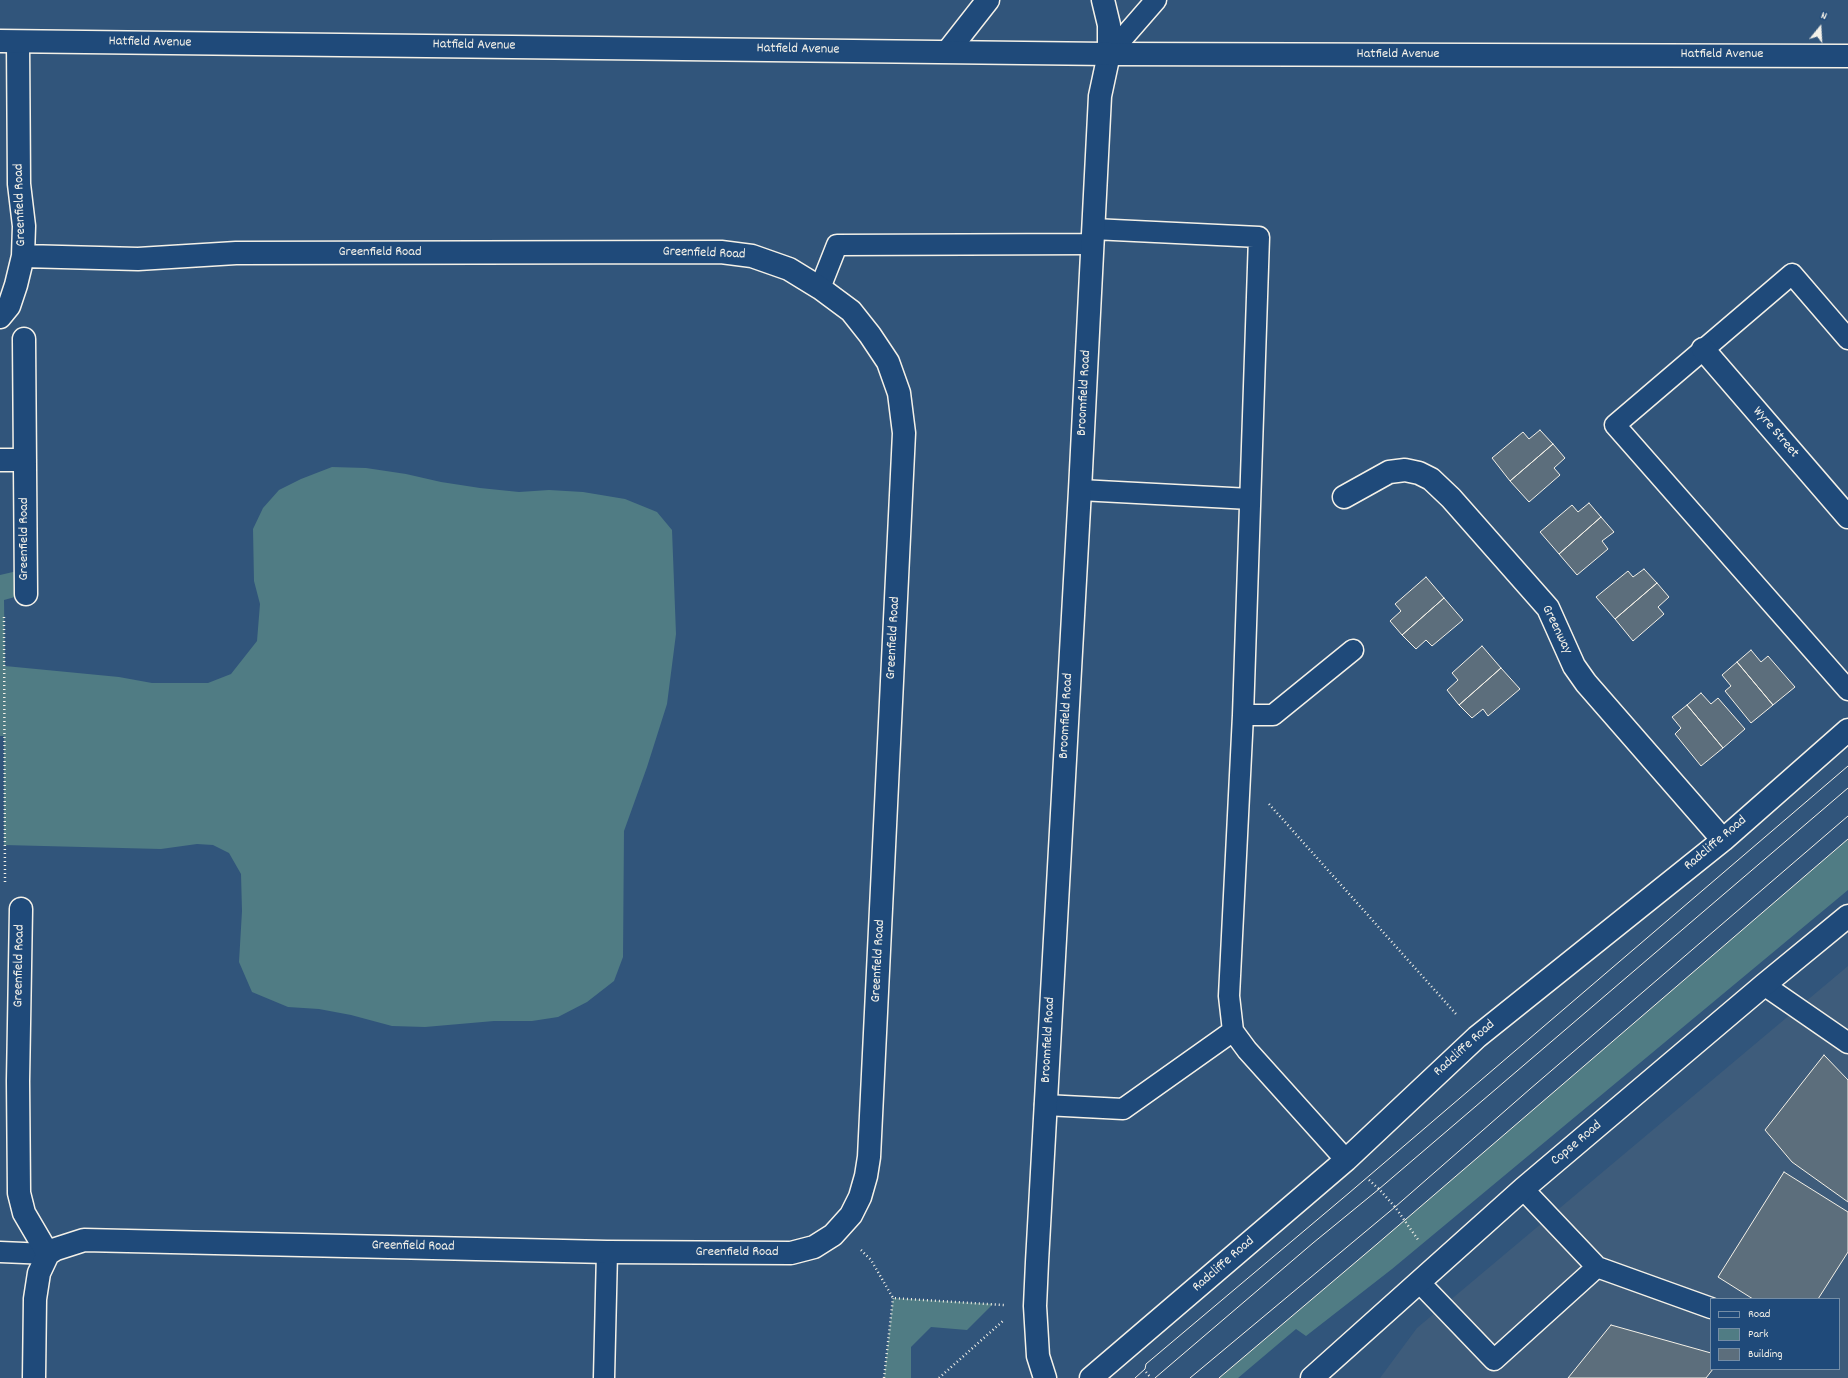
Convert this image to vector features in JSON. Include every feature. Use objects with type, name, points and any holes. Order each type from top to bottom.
[{"type":"street","points":[[948,52],[988,0]]},
{"type":"street","name":"Broomfield Road","points":[[1045,1378],[1038,1356],[1027,1306],[1045,1105],[1080,490],[1100,96],[1110,54],[1109,25],[1103,0]]},
{"type":"street","name":"Hatfield Avenue","points":[[9,41],[1110,54],[1848,56]]},
{"type":"street","name":"Greenfield Road","points":[[9,41],[19,184],[24,226],[22,256],[138,259],[236,253],[721,252],[752,256],[789,269],[820,288],[851,311],[870,335],[888,362],[899,393],[904,433],[869,1157],[866,1176],[860,1197],[851,1216],[840,1228],[814,1247],[791,1253],[607,1252],[84,1240],[56,1249],[48,1254],[24,1213],[19,1193],[18,1081],[21,909]]},
{"type":"street","points":[[0,317],[9,306],[16,286],[22,256]]},
{"type":"street","name":"Greenfield Road","points":[[24,339],[26,594]]},
{"type":"street","name":"Wyre Street","points":[[1703,349],[1848,517]]},
{"type":"street","points":[[0,460],[25,460]]},
{"type":"street","name":"Greenway","points":[[1344,497],[1389,472],[1404,470],[1419,473],[1436,484],[1451,498],[1548,608],[1574,666],[1586,683],[1724,840]]},
{"type":"street","name":"Radcliffe Road","points":[[1091,1378],[1346,1160],[1477,1037],[1724,840],[1848,730]]},
{"type":"street","name":"Copse Road","points":[[1312,1378],[1523,1190],[1764,985],[1848,916]]},
{"type":"street","points":[[34,1378],[35,1299],[39,1273],[48,1254]]},
{"type":"lane","points":[[1110,54],[1156,0]]},
{"type":"lane","points":[[820,288],[838,245],[1093,237],[1259,237],[1240,771],[1229,996],[1233,1031],[1247,1050],[1346,1160]]},
{"type":"lane","points":[[1848,339],[1792,274],[1615,425],[1848,690]]},
{"type":"lane","points":[[1080,490],[1250,499]]},
{"type":"lane","points":[[1242,715],[1273,715],[1353,650]]},
{"type":"lane","points":[[1764,985],[1848,1043]]},
{"type":"lane","points":[[1045,1105],[1123,1109],[1233,1031]]},
{"type":"lane","points":[[1523,1190],[1597,1267],[1710,1308]]},
{"type":"lane","points":[[0,1252],[48,1254]]},
{"type":"lane","points":[[604,1378],[607,1252]]},
{"type":"lane","points":[[1420,1283],[1494,1360],[1597,1267]]},
{"type":"path","name":"Greenfield Road","points":[[21,909],[5,905],[4,600],[26,594]]},
{"type":"path","points":[[1240,771],[1477,1037]]},
{"type":"path","points":[[1346,1160],[1380,1189],[1438,1266]]},
{"type":"path","points":[[840,1228],[871,1260],[893,1298],[884,1378]]},
{"type":"path","points":[[893,1298],[1027,1306]]},
{"type":"path","points":[[939,1378],[1027,1306]]},
{"type":"shaded area","points":[[1848,966],[1848,1378],[1380,1378],[1417,1328]]},
{"type":"green space","points":[[332,467],[366,468],[480,488],[519,492],[549,490],[583,492],[625,499],[657,512],[672,530],[676,634],[667,704],[647,767],[624,831],[623,957],[614,981],[587,1002],[558,1017],[532,1021],[494,1021],[425,1027],[392,1026],[351,1015],[319,1009],[288,1007],[252,992],[239,962],[242,911],[241,874],[229,853],[213,845],[197,844],[161,849],[4,845],[4,736],[0,736],[0,575],[26,569],[26,594],[4,600],[5,666],[119,677],[152,683],[208,683],[231,674],[257,641],[260,604],[254,581],[253,529],[263,508],[279,490],[301,479]]},
{"type":"green space","points":[[1848,839],[1848,890],[1392,1269],[1306,1336],[1296,1329],[1238,1378],[1219,1378],[1377,1244]]},
{"type":"green space","points":[[893,1298],[993,1304],[967,1330],[931,1327],[911,1347],[911,1378],[884,1378]]},
{"type":"building","points":[[1540,430],[1553,444],[1510,481],[1492,458],[1523,432],[1529,439]]},
{"type":"building","points":[[1553,444],[1565,458],[1554,468],[1560,475],[1529,502],[1510,481]]},
{"type":"building","points":[[1589,503],[1601,517],[1559,554],[1540,532],[1572,505],[1578,512]]},
{"type":"building","points":[[1601,517],[1614,532],[1602,541],[1608,549],[1577,575],[1559,554]]},
{"type":"building","points":[[1644,569],[1657,583],[1615,619],[1596,597],[1628,571],[1633,577]]},
{"type":"building","points":[[1426,577],[1444,598],[1402,635],[1390,621],[1401,611],[1395,604]]},
{"type":"building","points":[[1657,583],[1669,597],[1658,607],[1664,614],[1633,641],[1615,619]]},
{"type":"building","points":[[1444,598],[1463,620],[1432,646],[1426,640],[1416,649],[1402,635]]},
{"type":"building","points":[[1482,646],[1501,668],[1459,705],[1447,690],[1458,680],[1452,673]]},
{"type":"building","points":[[1751,650],[1761,662],[1768,656],[1795,687],[1773,705],[1737,662]]},
{"type":"building","points":[[1737,662],[1773,705],[1751,723],[1725,691],[1731,686],[1722,675]]},
{"type":"building","points":[[1501,668],[1520,689],[1488,716],[1483,709],[1472,718],[1459,705]]},
{"type":"building","points":[[1701,693],[1711,704],[1718,698],[1745,729],[1723,748],[1687,705]]},
{"type":"building","points":[[1687,705],[1723,748],[1701,766],[1675,734],[1681,728],[1672,717]]},
{"type":"building","points":[[1824,1055],[1848,1080],[1848,1202],[1792,1162],[1765,1130]]},
{"type":"building","points":[[1784,1172],[1848,1212],[1848,1252],[1819,1298],[1751,1298],[1718,1277]]},
{"type":"building","points":[[1611,1325],[1710,1353],[1710,1370],[1712,1370],[1706,1378],[1568,1378]]},
{"type":"tram line","points":[[1135,1378],[1145,1369],[1146,1364],[1349,1193],[1848,766]]},
{"type":"tram line","points":[[1155,1378],[1313,1243],[1379,1189],[1848,788]]},
{"type":"tram line","points":[[1190,1378],[1395,1207],[1848,816]]},
{"type":"tram line","points":[[1219,1378],[1848,839]]}]
